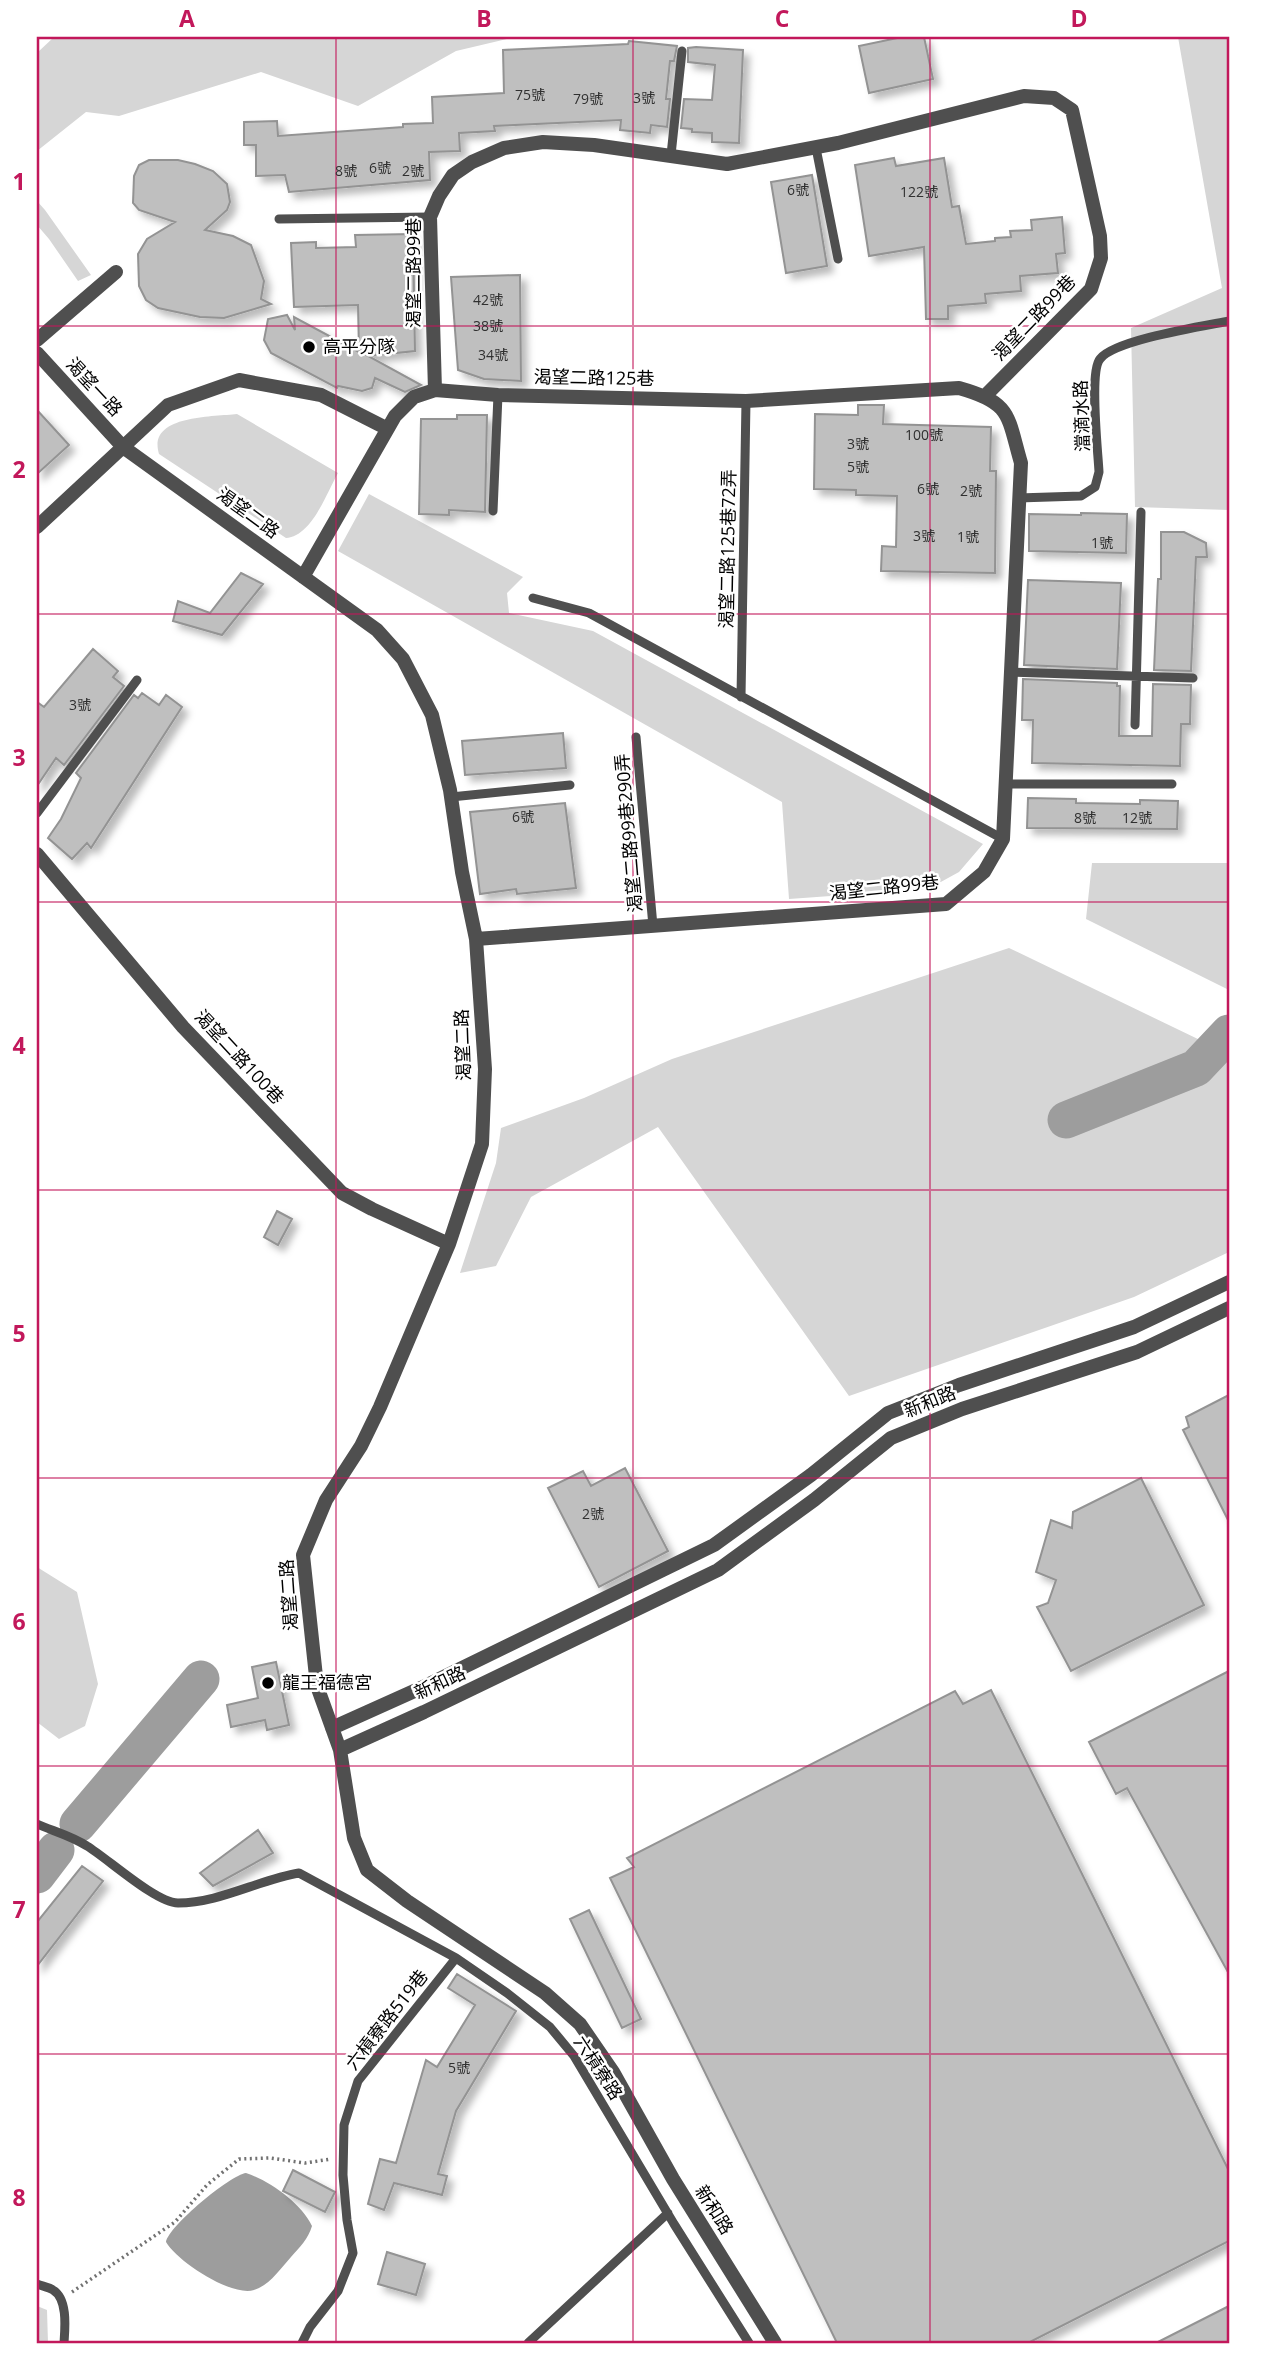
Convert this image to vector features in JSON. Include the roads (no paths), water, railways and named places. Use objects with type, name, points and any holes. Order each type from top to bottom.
[{"type":"street","name":"渴望二路99巷","points":[[435,390],[430,216],[453,175],[472,162],[504,148],[543,142],[594,145],[727,164],[816,148],[1024,96],[1055,98],[1072,110],[1100,236],[1101,258],[1091,289],[985,396],[1006,412],[1021,463],[1003,839],[984,872],[946,904],[476,939]]},
{"type":"street","points":[[37,340],[116,272]]},
{"type":"street","name":"渴望一路","points":[[37,353],[123,447]]},
{"type":"street","points":[[37,527],[168,405],[239,380],[321,395],[386,428]]},
{"type":"street","name":"渴望二路125巷","points":[[435,390],[498,395],[746,401],[959,388],[985,396]]},
{"type":"street","points":[[303,577],[386,428],[414,397],[435,390]]},
{"type":"street","name":"渴望二路","points":[[123,447],[377,630],[403,659],[432,715],[451,797],[462,872],[476,939],[485,1069],[482,1144],[449,1244],[380,1407],[361,1446],[326,1500],[303,1555],[317,1686],[340,1750]]},
{"type":"street","name":"渴望二路100巷","points":[[37,853],[183,1027],[342,1193],[449,1244]]},
{"type":"street","name":"新和路","points":[[332,1728],[421,1688],[714,1545],[811,1475],[888,1413],[959,1385],[1134,1327],[1229,1282]]},
{"type":"street","name":"新和路","points":[[775,2343],[673,2179],[614,2072],[580,2024],[545,1993],[407,1901],[367,1870],[355,1838],[340,1750],[436,1707],[718,1570],[814,1500],[891,1438],[962,1409],[1137,1352],[1229,1308]]},
{"type":"lane","points":[[671,155],[682,51]]},
{"type":"lane","points":[[816,148],[838,259]]},
{"type":"lane","points":[[279,219],[430,216]]},
{"type":"lane","name":"澢滴水路","points":[[1018,498],[1081,496],[1095,487],[1099,472],[1094,379],[1098,360],[1109,351],[1168,333],[1229,321]]},
{"type":"lane","points":[[493,511],[498,395]]},
{"type":"lane","name":"渴望二路125巷72弄","points":[[741,697],[746,401]]},
{"type":"lane","points":[[1135,725],[1140,512]]},
{"type":"lane","points":[[533,598],[589,613],[1003,839]]},
{"type":"lane","points":[[1010,672],[1193,678]]},
{"type":"lane","points":[[37,813],[137,680]]},
{"type":"lane","name":"渴望二路99巷290弄","points":[[636,737],[653,926]]},
{"type":"lane","points":[[1006,784],[1172,784]]},
{"type":"lane","points":[[451,797],[570,785]]},
{"type":"lane","name":"六槓寮路","points":[[37,1824],[85,1845],[131,1880],[174,1904],[200,1902],[280,1876],[299,1873],[457,1958],[507,1993],[550,2027],[574,2056],[749,2343]]},
{"type":"lane","name":"六槓寮路519巷","points":[[302,2343],[310,2327],[338,2291],[353,2253],[347,2220],[344,2125],[358,2081],[457,1958]]},
{"type":"lane","points":[[528,2343],[668,2213]]},
{"type":"lane","points":[[37,2284],[53,2290],[61,2299],[64,2343]]},
{"type":"waterway","points":[[1066,1120],[1196,1068],[1229,1033]]},
{"type":"waterway","points":[[78,1824],[201,1679]]},
{"type":"waterway","points":[[37,1875],[56,1850]]},
{"type":"place","name":"高平分隊","points":[[309,347]]},
{"type":"place","name":"龍王福德宮","points":[[268,1683]]}]
